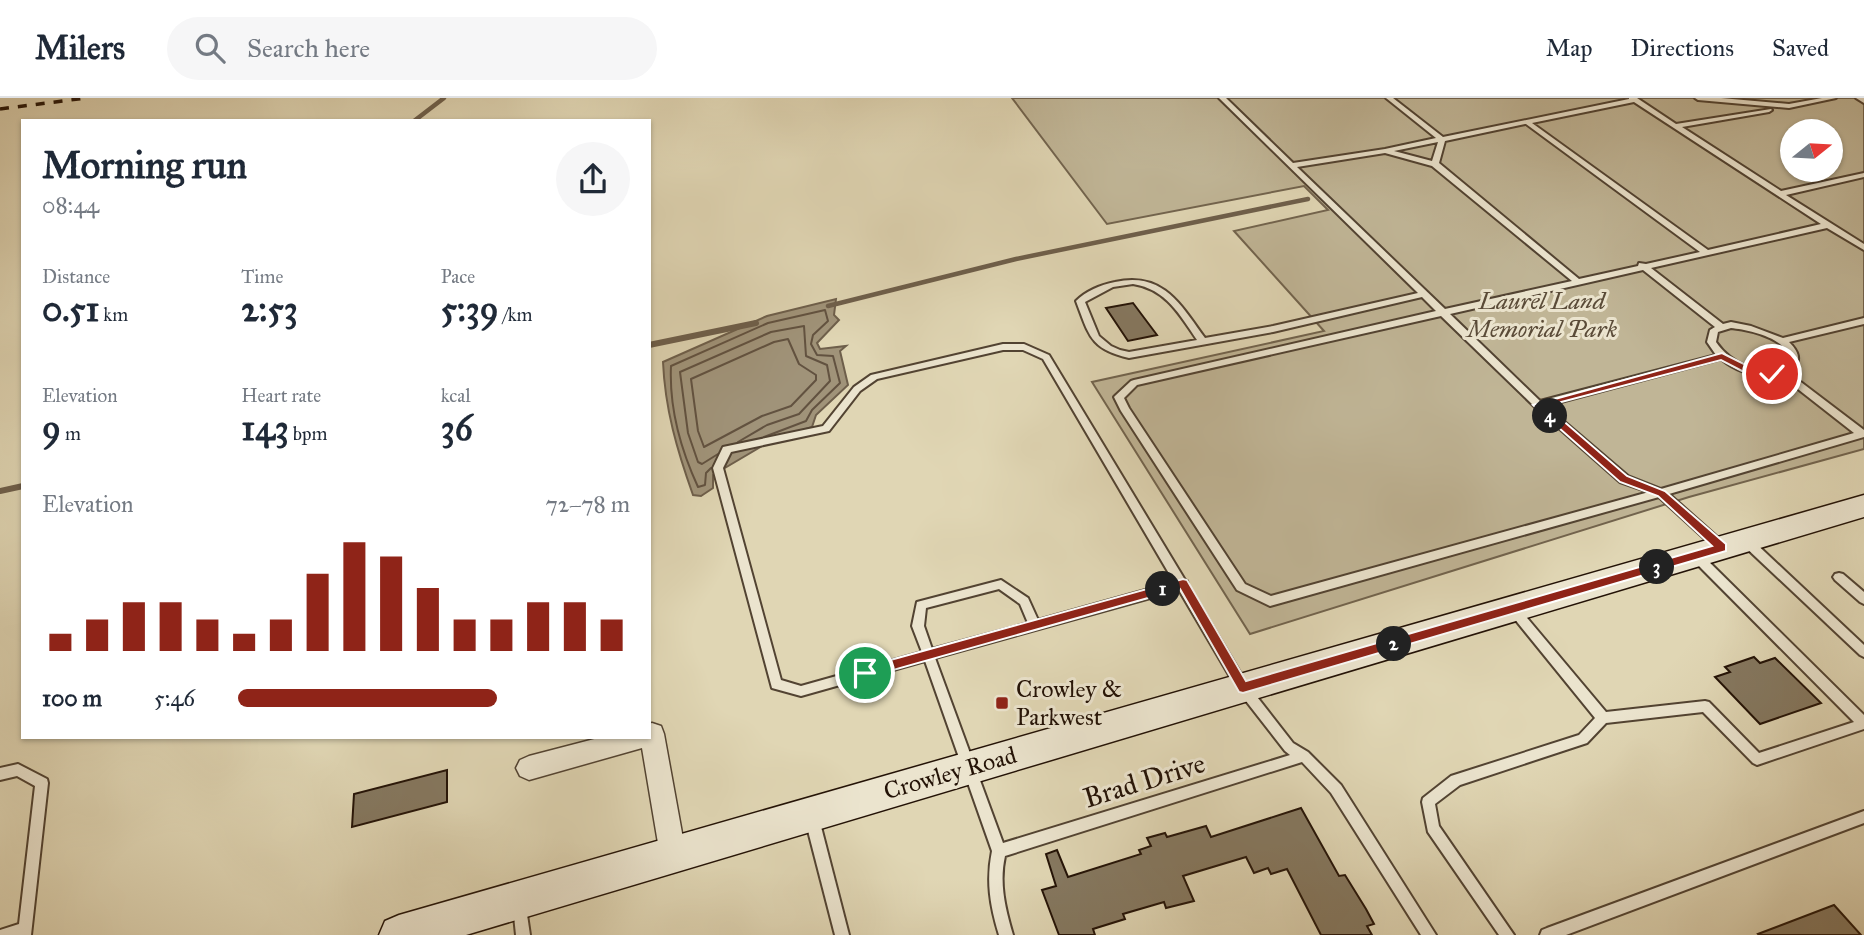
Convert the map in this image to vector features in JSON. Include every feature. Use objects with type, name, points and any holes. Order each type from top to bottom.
[{"type":"main road","name":"Crowley Road","points":[[399,935],[1864,506]]},
{"type":"street","points":[[529,768],[622,739]]},
{"type":"street","points":[[650,739],[673,855]]},
{"type":"lane","points":[[1222,98],[1538,405],[1623,479],[1661,494],[1721,548],[1864,652]]},
{"type":"lane","points":[[1389,98],[1442,139]]},
{"type":"lane","points":[[1698,98],[1789,106]]},
{"type":"lane","points":[[1675,127],[1833,98]]},
{"type":"lane","points":[[1859,98],[1864,101]]},
{"type":"lane","points":[[1293,165],[1385,151],[1633,99],[1864,248]]},
{"type":"lane","points":[[1528,123],[1705,251]]},
{"type":"lane","points":[[1435,164],[1442,139]]},
{"type":"lane","points":[[1385,151],[1435,164],[1576,280]]},
{"type":"lane","points":[[1779,194],[1864,175]]},
{"type":"lane","points":[[1828,225],[1576,280],[1375,329],[1134,383],[1125,388],[1119,397],[1124,409],[1241,587],[1270,601],[1661,494],[1863,433]]},
{"type":"lane","points":[[1642,265],[1721,327]]},
{"type":"lane","points":[[1203,342],[1165,293],[1143,283],[1125,282],[1096,288],[1080,301],[1096,341],[1108,351],[1129,355],[1203,342],[1273,329],[1424,294]]},
{"type":"lane","points":[[1782,341],[1864,321]]},
{"type":"lane","points":[[1783,373],[1796,364],[1790,349],[1782,341],[1744,326],[1714,330],[1711,342],[1722,356],[1752,371],[1783,373],[1863,433]]},
{"type":"lane","points":[[1183,584],[1034,623],[801,691],[776,684],[718,468],[727,449],[826,429],[857,389],[874,377],[1003,347],[1024,347],[1046,357],[1183,584],[1243,688],[1289,747],[1304,756],[1336,789],[1429,935]]},
{"type":"lane","points":[[1538,405],[1722,356]]},
{"type":"lane","points":[[1507,935],[1433,828],[1428,802],[1456,780],[1583,739],[1603,718],[1705,706],[1756,759],[1864,723],[1721,548]]},
{"type":"lane","points":[[1839,578],[1864,600]]},
{"type":"lane","points":[[1006,935],[994,899],[993,873],[999,851],[918,626],[921,605],[1001,584],[1024,601],[1034,623]]},
{"type":"lane","points":[[1513,609],[1603,718]]},
{"type":"lane","name":"Brad Drive","points":[[999,851],[1304,756]]},
{"type":"lane","points":[[0,774],[18,771],[42,783],[25,932],[5,935]]},
{"type":"lane","points":[[811,814],[842,935]]},
{"type":"lane","points":[[1547,935],[1864,817]]},
{"type":"lane","points":[[520,899],[523,935]]},
{"type":"green space","name":"Laurel Land Memorial Park","points":[[1012,98],[1864,98],[1864,449],[1689,497],[1250,634],[1092,382],[1324,331],[1234,231],[1328,210],[1304,186],[1107,224]]},
{"type":"water","points":[[836,299],[834,315],[839,320],[817,343],[820,349],[846,346],[840,351],[848,385],[816,415],[812,427],[774,439],[713,475],[713,488],[701,496],[693,495],[673,429],[663,362],[767,316]]},
{"type":"building","points":[[1133,303],[1157,335],[1128,341],[1106,308]]},
{"type":"building","points":[[1754,657],[1760,663],[1775,658],[1821,703],[1760,724],[1715,677],[1730,672],[1725,667]]},
{"type":"building","points":[[447,770],[447,802],[352,827],[354,794]]},
{"type":"building","points":[[1301,808],[1339,876],[1345,875],[1366,909],[1374,924],[1367,926],[1372,935],[1321,935],[1287,869],[1271,874],[1268,868],[1254,873],[1246,857],[1183,876],[1194,901],[1166,908],[1164,902],[1123,914],[1125,919],[1093,929],[1095,935],[1059,935],[1042,890],[1056,886],[1046,854],[1057,850],[1068,877],[1141,854],[1139,850],[1151,846],[1147,838],[1165,833],[1167,837],[1206,826],[1211,837]]},
{"type":"building","points":[[1834,905],[1861,935],[1758,934]]},
{"type":"waterway","points":[[417,119],[444,98]]},
{"type":"waterway","points":[[828,306],[1016,259],[1308,199]]},
{"type":"waterway","points":[[651,345],[756,323]]},
{"type":"waterway","points":[[0,491],[21,486]]},
{"type":"railway","points":[[0,109],[86,98]]},
{"type":"place","name":"Crowley & Parkwest","points":[[1002,703]]},
{"type":"route","points":[[865,673],[1034,623],[1183,584],[1243,688],[1722,548],[1661,494],[1623,479],[1538,405],[1722,356],[1745,369],[1772,374]]}]
